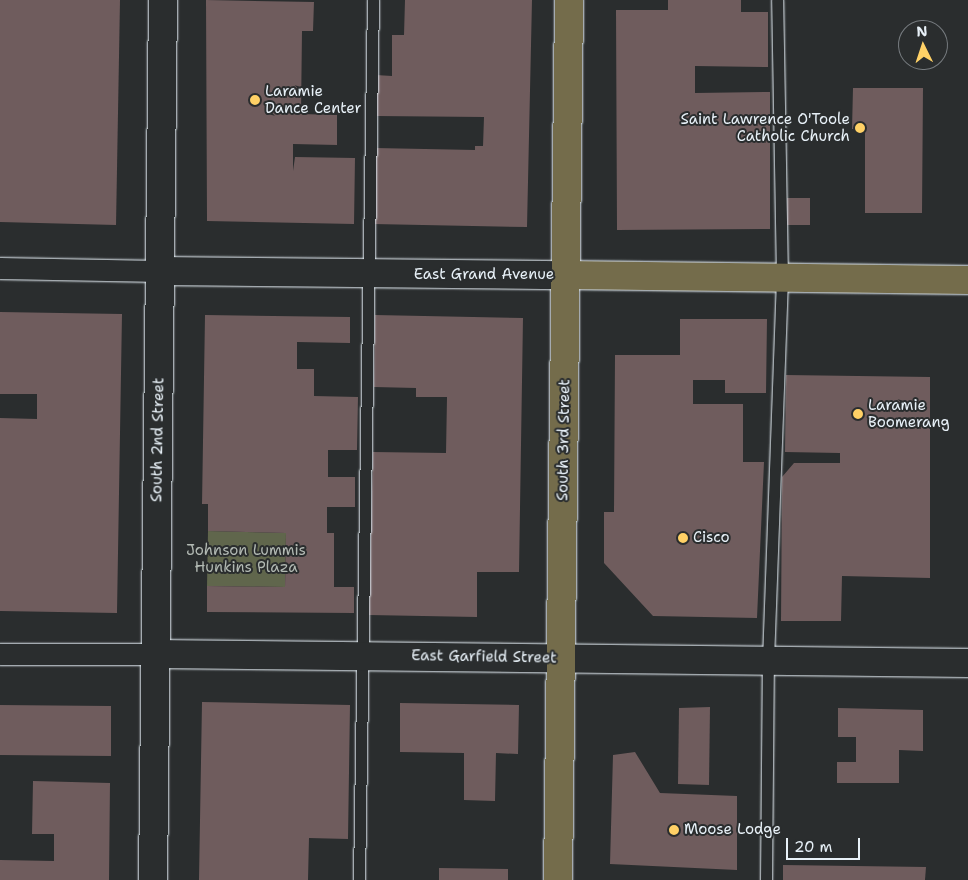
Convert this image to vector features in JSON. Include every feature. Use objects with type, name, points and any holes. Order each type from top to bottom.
[{"type":"main road","name":"South 3rd Street","points":[[558,880],[569,0]]},
{"type":"main road","name":"East Grand Avenue","points":[[566,275],[968,280]]},
{"type":"street","name":"South 2nd Street","points":[[153,880],[163,0]]},
{"type":"street","name":"East Grand Avenue","points":[[0,268],[566,275]]},
{"type":"street","name":"East Garfield Street","points":[[0,654],[968,663]]},
{"type":"lane","points":[[359,880],[367,274],[373,0]]},
{"type":"lane","points":[[766,880],[768,660],[782,278],[777,0]]},
{"type":"green space","name":"Johnson Lummis Hunkins Plaza","points":[[208,531],[286,533],[285,587],[207,586]]},
{"type":"building","points":[[0,0],[120,0],[116,225],[0,222]]},
{"type":"building","points":[[206,0],[314,2],[313,31],[302,31],[301,114],[337,115],[337,145],[293,144],[293,171],[295,157],[355,158],[354,224],[207,221]]},
{"type":"building","points":[[405,0],[532,0],[527,227],[373,224],[375,148],[475,150],[475,146],[483,146],[484,117],[376,116],[376,75],[392,76],[392,35],[404,35]]},
{"type":"building","points":[[668,0],[741,0],[741,12],[768,12],[768,67],[695,66],[695,93],[770,92],[770,229],[617,230],[616,10],[668,10]]},
{"type":"building","points":[[853,88],[923,88],[922,213],[865,213],[865,129],[852,129]]},
{"type":"building","points":[[787,198],[810,198],[810,225],[787,225]]},
{"type":"building","points":[[0,312],[122,314],[117,613],[0,611],[0,418],[37,419],[37,394],[0,394]]},
{"type":"building","points":[[205,315],[350,317],[350,343],[297,342],[297,369],[314,369],[314,396],[358,397],[357,450],[328,450],[328,477],[355,477],[355,507],[327,507],[327,533],[334,533],[334,587],[354,587],[354,613],[207,612],[207,586],[285,587],[286,533],[208,531],[208,504],[202,504]]},
{"type":"building","points":[[375,315],[523,318],[519,572],[477,572],[477,617],[369,615],[373,452],[446,453],[447,397],[416,397],[416,388],[374,387]]},
{"type":"building","points":[[680,319],[767,319],[766,393],[725,393],[725,380],[693,380],[693,404],[743,404],[743,462],[764,462],[757,618],[653,616],[604,563],[604,512],[614,512],[615,355],[680,355]]},
{"type":"building","points":[[786,375],[930,377],[930,578],[842,576],[841,621],[781,621],[782,477],[794,463],[840,463],[840,453],[785,452]]},
{"type":"building","points":[[202,702],[350,705],[348,839],[309,838],[308,880],[199,880]]},
{"type":"building","points":[[400,703],[519,705],[518,754],[496,753],[495,801],[464,800],[464,753],[400,752]]},
{"type":"building","points":[[0,705],[111,706],[111,756],[0,755]]},
{"type":"building","points":[[710,707],[709,785],[678,784],[679,708]]},
{"type":"building","points":[[838,708],[923,710],[923,751],[899,750],[899,783],[837,783],[837,762],[856,762],[856,737],[838,737]]},
{"type":"building","name":"Moose Lodge","points":[[635,752],[660,793],[737,796],[737,870],[610,864],[613,755]]},
{"type":"building","points":[[33,781],[110,783],[109,880],[0,880],[0,860],[54,861],[54,834],[32,834]]},
{"type":"building","points":[[783,865],[926,867],[925,880],[783,880]]},
{"type":"building","points":[[439,868],[508,869],[508,880],[439,880]]},
{"type":"place","name":"Laramie Dance Center","points":[[255,100]]},
{"type":"place","name":"Saint Lawrence O'Toole Catholic Church","points":[[860,128]]},
{"type":"place","name":"Laramie Boomerang","points":[[858,414]]},
{"type":"place","name":"Cisco","points":[[683,538]]},
{"type":"place","name":"Moose Lodge","points":[[674,830]]}]
